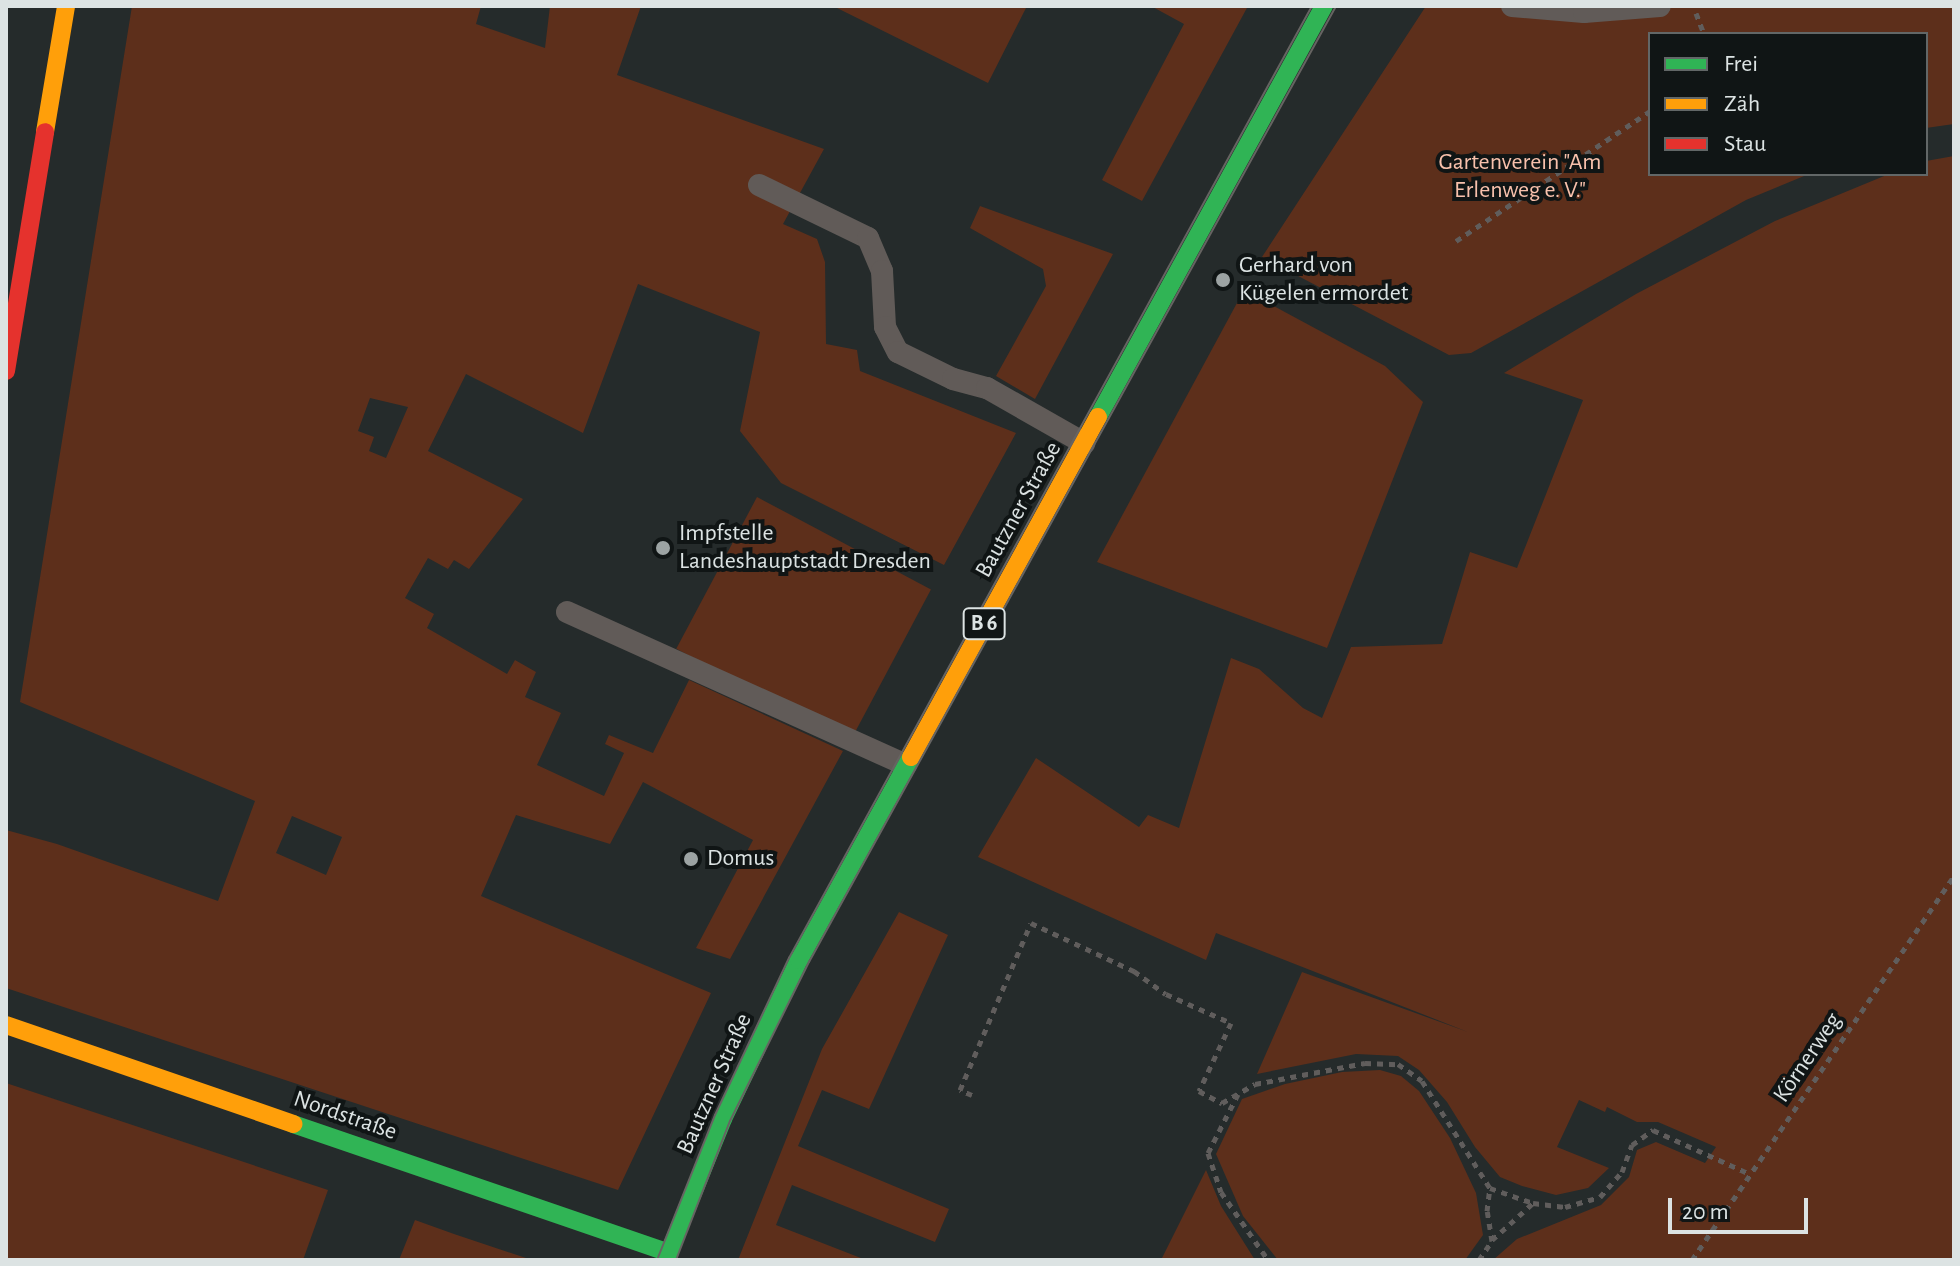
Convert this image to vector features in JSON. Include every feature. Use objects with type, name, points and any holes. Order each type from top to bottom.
[{"type":"main road","points":[[6,371],[66,6]]},
{"type":"main road","name":"Bautzner Straße","points":[[668,1257],[723,1119],[799,960],[1324,6]]},
{"type":"main road","name":"Nordstraße","points":[[6,1025],[668,1257]]},
{"type":"lane","points":[[1512,6],[1584,12],[1660,6]]},
{"type":"lane","points":[[759,185],[868,238],[882,271],[885,327],[898,352],[953,379],[987,388],[1084,443]]},
{"type":"lane","points":[[567,612],[906,765]]},
{"type":"path","points":[[1695,6],[1703,32]]},
{"type":"path","points":[[1456,241],[1648,112]]},
{"type":"path","name":"Körnerweg","points":[[1692,1260],[1954,876]]},
{"type":"path","points":[[972,1095],[960,1090],[1031,923],[1134,971],[1166,994],[1231,1023],[1199,1091],[1222,1103],[1255,1084],[1365,1063],[1398,1064],[1422,1081],[1490,1188],[1533,1203],[1565,1207],[1600,1197],[1622,1172],[1632,1145],[1653,1130],[1750,1174]]},
{"type":"path","points":[[1239,1093],[1208,1153],[1221,1192],[1268,1260]]},
{"type":"path","points":[[1490,1188],[1487,1211],[1492,1241]]},
{"type":"path","points":[[1479,1260],[1492,1241],[1533,1203]]},
{"type":"green space","points":[[132,6],[481,6],[476,24],[545,48],[550,6],[641,6],[617,75],[824,149],[783,224],[817,239],[825,262],[826,344],[857,350],[860,371],[1016,433],[944,565],[781,483],[740,431],[760,332],[638,284],[583,433],[466,374],[428,451],[523,499],[469,569],[454,560],[448,569],[428,558],[405,598],[434,614],[427,628],[507,674],[515,660],[536,672],[525,697],[561,713],[537,765],[604,796],[624,753],[605,744],[609,735],[653,753],[689,680],[843,751],[730,959],[696,948],[753,840],[643,782],[610,844],[516,815],[481,896],[711,993],[618,1190],[6,988],[6,830],[57,844],[218,901],[255,801],[20,702]],"holes":[[[370,398],[408,407],[386,458],[369,451],[374,437],[358,431]],[[292,816],[342,837],[326,875],[276,853]]]},
{"type":"green space","points":[[833,6],[1027,6],[988,83]]},
{"type":"green space","points":[[1151,6],[1248,6],[1142,201],[1102,180],[1184,24]]},
{"type":"green space","name":"Gartenverein \"Am Erlenweg e. V.\"","points":[[1426,6],[1954,6],[1954,124],[1928,128],[1928,32],[1648,32],[1648,176],[1804,176],[1746,200],[1471,353],[1449,355],[1262,257]]},
{"type":"green space","points":[[1954,156],[1954,1260],[1493,1260],[1517,1239],[1601,1205],[1629,1177],[1637,1150],[1656,1142],[1705,1163],[1716,1147],[1658,1122],[1637,1122],[1607,1107],[1605,1112],[1579,1100],[1557,1147],[1609,1168],[1588,1188],[1556,1195],[1522,1186],[1500,1177],[1475,1147],[1447,1102],[1419,1070],[1398,1056],[1356,1054],[1257,1074],[1302,972],[1468,1032],[1216,933],[1206,960],[978,857],[1036,758],[1139,827],[1148,815],[1179,828],[1231,658],[1259,669],[1303,708],[1322,718],[1351,647],[1442,644],[1470,552],[1517,568],[1583,400],[1504,373],[1636,294],[1775,221],[1884,176],[1928,176],[1928,161]]},
{"type":"green space","points":[[980,206],[1113,254],[1035,399],[996,376],[1046,286],[1043,269],[970,228]]},
{"type":"green space","points":[[1244,290],[1385,366],[1423,402],[1327,648],[1097,562]]},
{"type":"green space","points":[[757,497],[931,589],[850,741],[676,649]]},
{"type":"green space","points":[[899,912],[948,935],[869,1109],[822,1090],[798,1146],[949,1209],[935,1242],[792,1185],[776,1225],[866,1260],[738,1260],[822,1049]]},
{"type":"green space","points":[[1380,1070],[1401,1076],[1419,1091],[1450,1138],[1476,1193],[1483,1235],[1465,1260],[1278,1260],[1243,1216],[1216,1154],[1242,1099],[1285,1084],[1342,1072]]},
{"type":"green space","points":[[6,1083],[328,1190],[303,1260],[6,1260]]},
{"type":"green space","points":[[1206,1170],[1221,1206],[1255,1260],[1161,1260]]},
{"type":"green space","points":[[415,1220],[454,1234],[532,1260],[399,1260]]},
{"type":"tram line","points":[[657,1260],[715,1115],[789,958],[1312,6]]},
{"type":"tram line","points":[[676,1260],[730,1121],[809,962],[1336,6]]},
{"type":"traffic: fast","points":[[1098,417],[1324,6]]},
{"type":"traffic: fast","points":[[666,1260],[723,1119],[799,960],[911,757]]},
{"type":"traffic: fast","points":[[293,1124],[669,1253]]},
{"type":"traffic: slow","points":[[45,132],[66,6]]},
{"type":"traffic: slow","points":[[911,757],[1098,417]]},
{"type":"traffic: slow","points":[[6,1025],[293,1124]]},
{"type":"traffic: jam","points":[[6,371],[45,132]]},
{"type":"place","name":"Gerhard von Kügelen ermordet","points":[[1223,280]]},
{"type":"place","name":"Impfstelle Landeshauptstadt Dresden","points":[[663,548]]},
{"type":"place","name":"Domus","points":[[691,859]]}]
